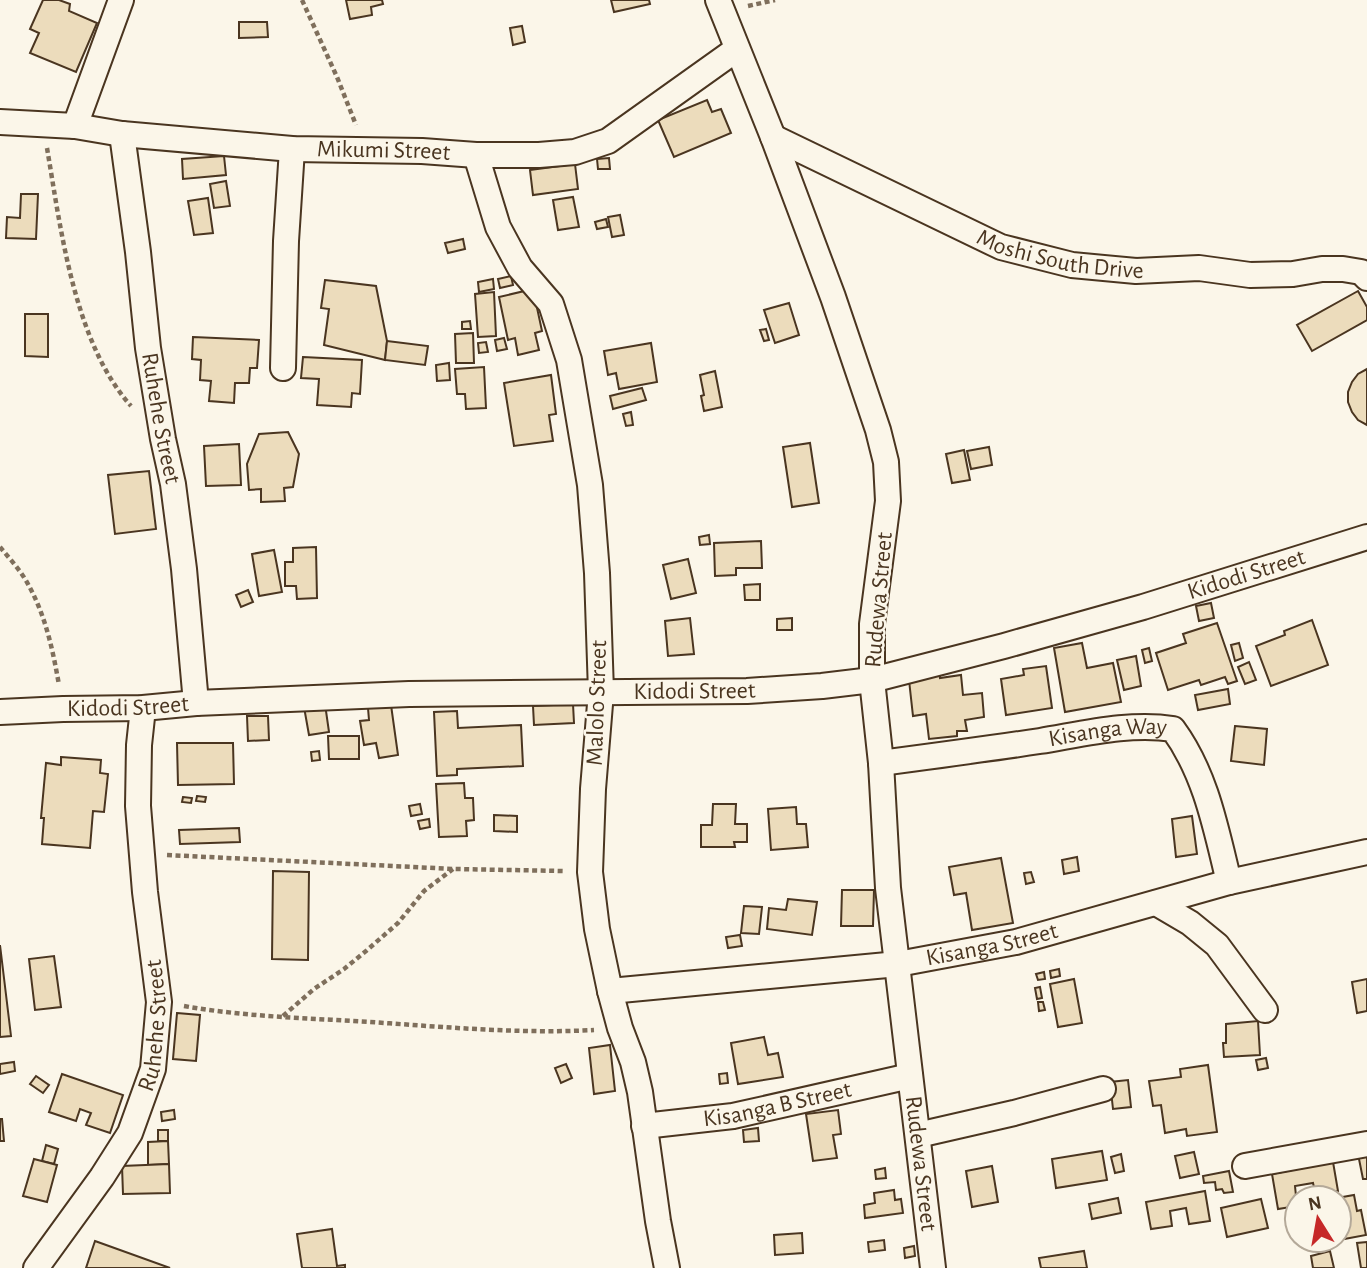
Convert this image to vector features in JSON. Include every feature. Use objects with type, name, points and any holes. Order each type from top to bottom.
[{"type":"street","points":[[75,126],[121,0]]},
{"type":"street","name":"Rudewa Street","points":[[718,0],[837,309],[878,430],[886,462],[888,501],[872,624],[872,680],[881,763],[888,888],[933,1268]]},
{"type":"street","name":"Mikumi Street","points":[[0,122],[75,126],[122,134],[292,149],[422,151],[476,155],[575,152],[608,141],[737,49]]},
{"type":"street","name":"Ruhehe Street","points":[[122,134],[148,348],[173,484],[196,703]]},
{"type":"street","name":"Moshi South Drive","points":[[773,137],[1001,247],[1072,265],[1136,271],[1199,268],[1250,275],[1343,269],[1361,272],[1367,278]]},
{"type":"street","points":[[283,368],[286,241],[292,149]]},
{"type":"street","name":"Malolo Street","points":[[476,155],[498,227],[520,268],[551,304],[569,360],[590,485],[597,573],[601,692],[590,872],[597,929],[610,991],[640,1092],[667,1268]]},
{"type":"street","name":"Kidodi Street","points":[[0,712],[143,708],[196,703],[409,694],[747,691],[822,687],[872,680],[1004,646],[1143,607],[1367,537]]},
{"type":"street","name":"Ruhehe Street","points":[[36,1268],[102,1177],[130,1133],[153,1069],[159,1002],[145,892],[138,806],[139,745],[143,708]]},
{"type":"street","name":"Kisanga Way","points":[[881,763],[1116,729],[1155,726],[1173,729],[1185,746],[1208,798],[1229,882]]},
{"type":"street","name":"Kisanga Street","points":[[610,991],[898,964],[1016,942],[1229,882],[1367,852]]},
{"type":"street","points":[[1156,903],[1190,923],[1217,945],[1265,1010]]},
{"type":"street","name":"Kisanga B Street","points":[[644,1126],[733,1116],[910,1076]]},
{"type":"street","points":[[918,1135],[1104,1089]]},
{"type":"street","points":[[1245,1166],[1367,1144]]},
{"type":"path","points":[[302,0],[366,150]]},
{"type":"path","points":[[42,123],[65,254],[87,330],[110,380],[128,404],[163,439]]},
{"type":"path","points":[[0,547],[28,584],[42,612],[53,652],[63,709]]},
{"type":"path","points":[[142,853],[454,869],[590,872]]},
{"type":"path","points":[[283,1017],[314,989],[366,951],[398,923],[424,891],[454,869]]},
{"type":"path","points":[[159,1002],[224,1013],[512,1031],[620,1028]]},
{"type":"building","points":[[43,0],[59,0],[70,4],[69,11],[97,23],[76,72],[30,53],[39,33],[30,29]]},
{"type":"building","points":[[346,0],[382,0],[383,4],[371,7],[372,15],[350,19]]},
{"type":"building","points":[[611,0],[649,0],[650,4],[614,12]]},
{"type":"building","points":[[239,22],[267,22],[268,37],[239,38]]},
{"type":"building","points":[[522,26],[525,42],[513,45],[510,28]]},
{"type":"building","points":[[707,100],[712,112],[721,109],[731,133],[674,157],[658,120]]},
{"type":"building","points":[[224,156],[226,175],[183,179],[182,159]]},
{"type":"building","points":[[609,158],[610,169],[598,169],[597,159]]},
{"type":"building","points":[[575,164],[578,189],[533,195],[530,170]]},
{"type":"building","points":[[226,181],[230,206],[214,208],[210,184]]},
{"type":"building","points":[[21,194],[38,194],[36,239],[6,238],[7,217],[20,218]]},
{"type":"building","points":[[573,197],[579,227],[558,230],[553,200]]},
{"type":"building","points":[[208,198],[213,233],[194,235],[188,201]]},
{"type":"building","points":[[620,215],[624,235],[612,237],[608,217]]},
{"type":"building","points":[[606,219],[608,227],[597,229],[595,222]]},
{"type":"building","points":[[463,239],[465,249],[448,253],[445,243]]},
{"type":"building","points":[[511,276],[513,285],[500,288],[498,279]]},
{"type":"building","points":[[493,279],[494,289],[479,292],[478,282]]},
{"type":"building","points":[[325,280],[376,286],[387,341],[385,360],[324,345],[329,309],[321,308]]},
{"type":"building","points":[[533,289],[542,331],[535,333],[539,350],[518,355],[515,338],[508,340],[499,297]]},
{"type":"building","points":[[1358,291],[1367,307],[1367,320],[1312,351],[1297,325]]},
{"type":"building","points":[[494,292],[496,336],[478,337],[475,294]]},
{"type":"building","points":[[789,303],[799,335],[775,343],[764,310]]},
{"type":"building","points":[[25,314],[48,314],[48,357],[25,356]]},
{"type":"building","points":[[470,321],[471,329],[462,329],[462,322]]},
{"type":"building","points":[[766,329],[769,340],[764,341],[760,330]]},
{"type":"building","points":[[473,333],[474,363],[456,363],[455,334]]},
{"type":"building","points":[[193,337],[259,340],[257,368],[250,368],[249,383],[235,383],[234,403],[209,401],[211,381],[200,380],[201,360],[192,359]]},
{"type":"building","points":[[504,338],[507,349],[497,351],[495,340]]},
{"type":"building","points":[[387,341],[428,346],[425,365],[385,360]]},
{"type":"building","points":[[486,342],[488,352],[479,353],[478,343]]},
{"type":"building","points":[[651,343],[657,382],[619,389],[616,373],[608,375],[604,351]]},
{"type":"building","points":[[303,357],[362,360],[360,394],[352,393],[351,407],[317,405],[319,379],[301,378]]},
{"type":"building","points":[[449,363],[450,380],[437,381],[436,365]]},
{"type":"building","points":[[484,367],[486,408],[466,409],[465,394],[457,394],[455,369]]},
{"type":"building","points":[[1367,369],[1367,425],[1358,420],[1352,412],[1348,392],[1358,374]]},
{"type":"building","points":[[715,371],[722,407],[704,411],[700,375]]},
{"type":"building","points":[[551,375],[556,414],[549,415],[553,441],[514,446],[504,383]]},
{"type":"building","points":[[642,388],[646,400],[613,409],[610,396]]},
{"type":"building","points":[[631,412],[633,425],[626,426],[623,414]]},
{"type":"building","points":[[288,432],[299,454],[293,487],[284,488],[285,501],[261,502],[261,489],[249,490],[247,464],[259,434]]},
{"type":"building","points":[[810,443],[819,503],[792,507],[783,447]]},
{"type":"building","points":[[239,444],[241,485],[206,486],[204,446]]},
{"type":"building","points":[[989,447],[992,465],[971,469],[967,451]]},
{"type":"building","points":[[964,450],[970,480],[952,483],[946,454]]},
{"type":"building","points":[[149,471],[156,529],[115,534],[108,475]]},
{"type":"building","points":[[709,535],[710,544],[700,545],[699,537]]},
{"type":"building","points":[[761,541],[762,568],[736,568],[736,575],[715,576],[714,543]]},
{"type":"building","points":[[316,547],[317,598],[297,599],[296,586],[285,586],[285,562],[293,562],[293,548]]},
{"type":"building","points":[[274,550],[282,592],[259,596],[252,554]]},
{"type":"building","points":[[688,559],[696,593],[671,599],[663,565]]},
{"type":"building","points":[[760,584],[760,600],[745,600],[744,585]]},
{"type":"building","points":[[248,590],[253,602],[241,607],[236,595]]},
{"type":"building","points":[[1211,603],[1214,618],[1199,621],[1196,606]]},
{"type":"building","points":[[690,618],[694,654],[668,656],[665,621]]},
{"type":"building","points":[[792,618],[792,630],[777,630],[777,619]]},
{"type":"building","points":[[1312,620],[1328,665],[1271,686],[1256,646],[1285,635],[1284,631]]},
{"type":"building","points":[[1217,623],[1237,681],[1228,684],[1225,677],[1201,685],[1199,680],[1168,690],[1156,653],[1186,643],[1183,634]]},
{"type":"building","points":[[1082,643],[1087,668],[1113,663],[1121,702],[1065,712],[1054,648]]},
{"type":"building","points":[[1239,643],[1243,658],[1235,661],[1231,645]]},
{"type":"building","points":[[1149,648],[1152,661],[1145,663],[1142,650]]},
{"type":"building","points":[[1136,656],[1141,686],[1124,690],[1117,660]]},
{"type":"building","points":[[1249,662],[1256,680],[1245,684],[1238,667]]},
{"type":"building","points":[[1046,666],[1052,708],[1006,715],[1001,679],[1024,675],[1023,669]]},
{"type":"building","points":[[939,668],[940,678],[961,675],[963,695],[982,693],[984,717],[965,720],[967,731],[957,731],[957,736],[929,739],[926,714],[913,716],[908,671]]},
{"type":"building","points":[[1228,689],[1230,704],[1198,710],[1195,695]]},
{"type":"building","points":[[325,704],[329,732],[309,735],[304,707]]},
{"type":"building","points":[[573,704],[574,723],[534,725],[533,706]]},
{"type":"building","points":[[391,705],[398,755],[379,758],[376,743],[364,745],[360,721],[369,720],[368,708]]},
{"type":"building","points":[[457,711],[458,728],[521,725],[523,766],[457,769],[457,775],[437,776],[434,712]]},
{"type":"building","points":[[247,716],[268,716],[269,740],[248,741]]},
{"type":"building","points":[[1235,726],[1267,729],[1264,765],[1231,761]]},
{"type":"building","points":[[328,736],[359,736],[359,759],[329,759]]},
{"type":"building","points":[[177,743],[233,743],[234,784],[178,785]]},
{"type":"building","points":[[319,751],[320,760],[312,761],[311,752]]},
{"type":"building","points":[[61,757],[101,760],[100,773],[108,774],[104,812],[93,811],[90,848],[42,844],[44,818],[41,818],[46,763],[61,765]]},
{"type":"building","points":[[464,783],[465,798],[473,798],[474,820],[466,821],[467,836],[439,837],[436,784]]},
{"type":"building","points":[[197,796],[206,797],[205,802],[196,801]]},
{"type":"building","points":[[183,797],[192,798],[191,803],[182,802]]},
{"type":"building","points":[[420,804],[422,814],[411,816],[409,806]]},
{"type":"building","points":[[713,804],[736,804],[735,824],[747,824],[747,842],[734,842],[735,847],[701,847],[701,825],[712,825]]},
{"type":"building","points":[[796,807],[797,824],[806,824],[808,847],[771,850],[768,809]]},
{"type":"building","points":[[494,815],[517,816],[517,832],[494,831]]},
{"type":"building","points":[[1192,816],[1197,854],[1176,857],[1172,819]]},
{"type":"building","points":[[429,819],[430,827],[420,829],[418,821]]},
{"type":"building","points":[[239,828],[240,842],[180,844],[179,830]]},
{"type":"building","points":[[1077,857],[1079,871],[1064,874],[1062,860]]},
{"type":"building","points":[[1001,858],[1013,923],[972,930],[966,893],[954,895],[949,867]]},
{"type":"building","points":[[273,871],[309,872],[308,960],[272,959]]},
{"type":"building","points":[[1031,872],[1034,882],[1026,884],[1024,873]]},
{"type":"building","points":[[842,890],[874,890],[873,926],[841,926]]},
{"type":"building","points":[[788,899],[817,902],[812,935],[767,929],[769,908],[786,910]]},
{"type":"building","points":[[744,906],[762,907],[759,934],[741,933]]},
{"type":"building","points":[[740,935],[742,946],[728,948],[726,937]]},
{"type":"building","points":[[0,945],[11,1036],[0,1037]]},
{"type":"building","points":[[54,956],[61,1007],[35,1010],[29,959]]},
{"type":"building","points":[[1059,969],[1060,976],[1051,978],[1050,971]]},
{"type":"building","points":[[1044,972],[1045,979],[1038,980],[1036,974]]},
{"type":"building","points":[[1074,979],[1082,1023],[1058,1027],[1050,984]]},
{"type":"building","points":[[1367,979],[1367,1011],[1357,1013],[1352,982]]},
{"type":"building","points":[[1040,987],[1042,998],[1037,999],[1035,988]]},
{"type":"building","points":[[1038,1002],[1043,1002],[1045,1010],[1039,1011]]},
{"type":"building","points":[[177,1013],[200,1015],[196,1061],[173,1059]]},
{"type":"building","points":[[1258,1021],[1260,1055],[1224,1057],[1226,1024]]},
{"type":"building","points":[[764,1037],[768,1055],[778,1053],[783,1077],[738,1084],[731,1043]]},
{"type":"building","points":[[610,1045],[615,1091],[594,1094],[589,1048]]},
{"type":"building","points":[[1266,1058],[1268,1068],[1258,1070],[1256,1060]]},
{"type":"building","points":[[14,1062],[15,1071],[0,1074],[0,1064]]},
{"type":"building","points":[[566,1064],[572,1078],[561,1083],[555,1068]]},
{"type":"building","points":[[1208,1065],[1217,1132],[1187,1136],[1186,1129],[1165,1133],[1161,1105],[1153,1106],[1149,1081],[1181,1077],[1180,1069]]},
{"type":"building","points":[[727,1073],[728,1083],[720,1084],[719,1074]]},
{"type":"building","points":[[62,1074],[123,1095],[110,1133],[86,1125],[91,1113],[80,1109],[76,1121],[49,1112]]},
{"type":"building","points":[[36,1076],[49,1085],[43,1093],[30,1084]]},
{"type":"building","points":[[1128,1080],[1131,1107],[1113,1109],[1110,1082]]},
{"type":"building","points":[[174,1110],[175,1119],[162,1121],[161,1112]]},
{"type":"building","points":[[838,1110],[841,1134],[833,1135],[837,1158],[813,1161],[806,1114]]},
{"type":"building","points":[[2,1119],[4,1141],[0,1141]]},
{"type":"building","points":[[758,1128],[759,1141],[744,1142],[743,1130]]},
{"type":"building","points":[[158,1130],[168,1130],[168,1141],[158,1141]]},
{"type":"building","points":[[168,1141],[169,1164],[148,1165],[148,1142]]},
{"type":"building","points":[[46,1145],[58,1149],[54,1164],[42,1161]]},
{"type":"building","points":[[1102,1151],[1107,1180],[1056,1188],[1052,1159]]},
{"type":"building","points":[[1194,1152],[1199,1174],[1180,1178],[1175,1156]]},
{"type":"building","points":[[1367,1152],[1367,1179],[1363,1179],[1358,1154]]},
{"type":"building","points":[[1121,1154],[1124,1171],[1115,1173],[1111,1157]]},
{"type":"building","points":[[34,1159],[57,1165],[47,1202],[23,1196]]},
{"type":"building","points":[[1333,1162],[1337,1184],[1283,1184],[1283,1208],[1278,1209],[1272,1174]]},
{"type":"building","points":[[169,1164],[170,1193],[123,1194],[122,1166]]},
{"type":"building","points":[[992,1166],[998,1202],[972,1207],[966,1171]]},
{"type":"building","points":[[885,1168],[886,1178],[876,1179],[875,1170]]},
{"type":"building","points":[[1229,1171],[1233,1192],[1216,1190],[1215,1182],[1204,1183],[1203,1176]]},
{"type":"building","points":[[894,1190],[895,1200],[901,1199],[903,1213],[865,1218],[864,1205],[875,1203],[874,1193]]},
{"type":"building","points":[[1205,1191],[1210,1221],[1189,1224],[1186,1208],[1170,1211],[1172,1226],[1151,1229],[1146,1202]]},
{"type":"building","points":[[1353,1195],[1357,1211],[1361,1210],[1366,1235],[1353,1237]]},
{"type":"building","points":[[1118,1198],[1121,1213],[1092,1219],[1089,1204]]},
{"type":"building","points":[[1261,1199],[1268,1228],[1227,1237],[1221,1208]]},
{"type":"building","points":[[332,1229],[337,1266],[345,1265],[345,1268],[302,1268],[297,1234]]},
{"type":"building","points":[[802,1233],[803,1253],[775,1255],[774,1235]]},
{"type":"building","points":[[884,1240],[885,1250],[869,1252],[868,1242]]},
{"type":"building","points":[[95,1241],[170,1268],[86,1268]]},
{"type":"building","points":[[1367,1242],[1367,1268],[1361,1268],[1357,1243]]},
{"type":"building","points":[[914,1246],[915,1256],[905,1258],[904,1248]]},
{"type":"building","points":[[1084,1251],[1087,1268],[1041,1268],[1039,1258]]},
{"type":"building","points":[[1331,1254],[1334,1268],[1313,1268],[1311,1256]]}]
